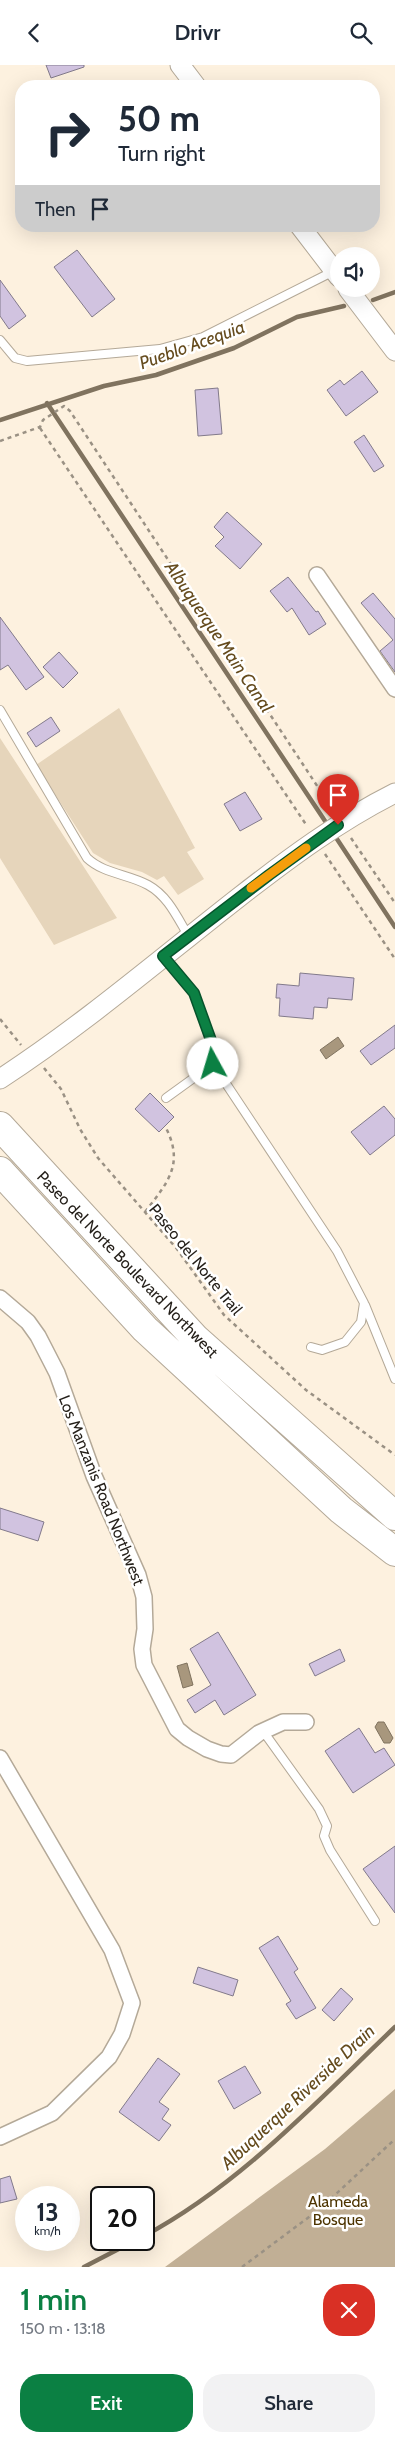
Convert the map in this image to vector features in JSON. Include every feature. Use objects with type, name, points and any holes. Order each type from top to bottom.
[{"type":"highway","name":"Paseo del Norte Boulevard Northwest","points":[[0,1126],[76,1212],[195,1338],[395,1516]]},
{"type":"highway","name":"Paseo del Norte Boulevard Northwest","points":[[0,1171],[145,1329],[341,1510],[395,1552]]},
{"type":"street","points":[[180,65],[191,80]]},
{"type":"street","points":[[305,232],[330,265]]},
{"type":"street","points":[[354,297],[395,351]]},
{"type":"street","points":[[317,575],[395,689]]},
{"type":"street","points":[[0,1079],[32,1057],[330,831],[360,811],[395,793]]},
{"type":"street","name":"Los Manzanis Road Northwest","points":[[0,1298],[28,1322],[38,1336],[57,1373],[97,1484],[138,1575],[144,1597],[145,1629],[142,1649],[144,1665],[170,1719],[177,1729],[188,1739],[221,1754],[231,1755],[263,1731],[284,1722],[306,1722]]},
{"type":"street","points":[[0,1758],[112,1950],[132,2003],[122,2034],[109,2057],[52,2113],[0,2137]]},
{"type":"lane","points":[[0,339],[15,358],[27,361],[160,349],[203,337],[330,277]]},
{"type":"lane","points":[[0,710],[87,858],[104,869],[141,882],[156,890],[170,905],[189,937]]},
{"type":"lane","points":[[163,956],[194,993],[212,1043],[213,1064],[337,1251],[364,1303],[395,1379]]},
{"type":"lane","points":[[166,1098],[213,1064]]},
{"type":"lane","points":[[311,1347],[322,1350],[345,1342],[361,1323],[364,1303]]},
{"type":"lane","points":[[263,1731],[319,1809],[327,1827],[324,1837],[330,1850],[375,1921]]},
{"type":"path","points":[[0,441],[40,427],[43,420],[64,406],[70,411],[330,831],[395,959]]},
{"type":"path","points":[[40,427],[330,831],[395,903]]},
{"type":"path","name":"Paseo del Norte Trail","points":[[0,1019],[32,1057],[48,1071],[61,1089],[80,1129],[98,1158],[177,1249],[224,1315],[306,1390],[395,1455]]},
{"type":"path","points":[[145,1212],[172,1173],[174,1142],[165,1126]]},
{"type":"path","points":[[242,2267],[320,2208],[395,2139]]},
{"type":"shaded area","points":[[119,708],[195,848],[187,852],[204,879],[178,895],[164,876],[157,880],[142,872],[110,863],[93,853],[36,765]]},
{"type":"shaded area","points":[[0,738],[117,918],[54,945],[0,858]]},
{"type":"shaded area","points":[[338,1037],[344,1046],[326,1059],[320,1050]]},
{"type":"shaded area","points":[[187,1663],[193,1685],[183,1688],[177,1666]]},
{"type":"shaded area","points":[[378,1722],[384,1722],[393,1738],[390,1743],[384,1743],[375,1727]]},
{"type":"green space","name":"Alameda Bosque","points":[[395,2089],[395,2267],[165,2267],[325,2149]]},
{"type":"building","points":[[46,65],[84,65],[84,67],[51,78]]},
{"type":"building","points":[[77,250],[115,299],[92,317],[54,267]]},
{"type":"building","points":[[0,280],[26,316],[9,329],[0,316]]},
{"type":"building","points":[[362,371],[378,392],[346,416],[327,390],[340,380],[344,385]]},
{"type":"building","points":[[218,388],[222,434],[198,436],[195,390]]},
{"type":"building","points":[[364,435],[384,466],[374,472],[354,442]]},
{"type":"building","points":[[227,512],[262,544],[240,569],[215,546],[224,537],[214,527]]},
{"type":"building","points":[[288,577],[316,612],[318,611],[326,624],[309,635],[292,608],[287,612],[270,591]]},
{"type":"building","points":[[373,593],[395,619],[395,672],[380,651],[393,640],[361,603]]},
{"type":"building","points":[[0,617],[44,677],[26,690],[8,665],[0,670]]},
{"type":"building","points":[[59,652],[78,673],[63,688],[43,667]]},
{"type":"building","points":[[51,717],[60,731],[36,747],[27,733]]},
{"type":"building","points":[[245,792],[262,819],[240,831],[224,804]]},
{"type":"building","points":[[300,973],[354,978],[352,1000],[328,998],[327,1008],[314,1007],[313,1019],[279,1016],[280,998],[276,998],[277,984],[299,986]]},
{"type":"building","points":[[395,1025],[395,1048],[371,1065],[360,1051]]},
{"type":"building","points":[[150,1093],[174,1117],[159,1132],[135,1109]]},
{"type":"building","points":[[384,1106],[395,1119],[395,1135],[370,1155],[351,1132]]},
{"type":"building","points":[[0,1508],[44,1522],[38,1541],[0,1529]]},
{"type":"building","points":[[218,1632],[256,1695],[224,1715],[215,1700],[195,1713],[187,1700],[211,1685],[190,1649]]},
{"type":"building","points":[[340,1649],[345,1661],[315,1676],[309,1664]]},
{"type":"building","points":[[359,1728],[375,1753],[384,1748],[395,1765],[353,1793],[325,1751]]},
{"type":"building","points":[[395,1846],[395,1913],[363,1869]]},
{"type":"building","points":[[278,1936],[298,1969],[294,1972],[316,2008],[296,2019],[286,2004],[291,2001],[259,1948]]},
{"type":"building","points":[[198,1967],[238,1980],[233,1996],[193,1983]]},
{"type":"building","points":[[341,1988],[353,1999],[334,2021],[322,2010]]},
{"type":"building","points":[[158,2058],[180,2074],[159,2102],[169,2109],[162,2119],[171,2125],[159,2141],[119,2112]]},
{"type":"building","points":[[245,2066],[261,2093],[234,2109],[218,2081]]},
{"type":"building","points":[[10,2176],[15,2199],[0,2203],[0,2179]]},
{"type":"waterway","name":"Pueblo Acequia","points":[[373,300],[395,292]]},
{"type":"waterway","name":"Pueblo Acequia","points":[[0,420],[104,386],[156,375],[234,348],[297,317],[344,306]]},
{"type":"waterway","name":"Albuquerque Main Canal","points":[[47,403],[329,827]]},
{"type":"waterway","name":"Albuquerque Main Canal","points":[[333,833],[395,927]]},
{"type":"waterway","name":"Albuquerque Riverside Drain","points":[[155,2229],[213,2192],[245,2167],[395,2027]]},
{"type":"waterway","name":"Albuquerque Riverside Drain","points":[[84,2267],[115,2251]]},
{"type":"slow traffic","points":[[251,888],[306,848]]},
{"type":"route","points":[[213,1064],[212,1043],[194,993],[163,956],[295,855],[338,825]]}]
